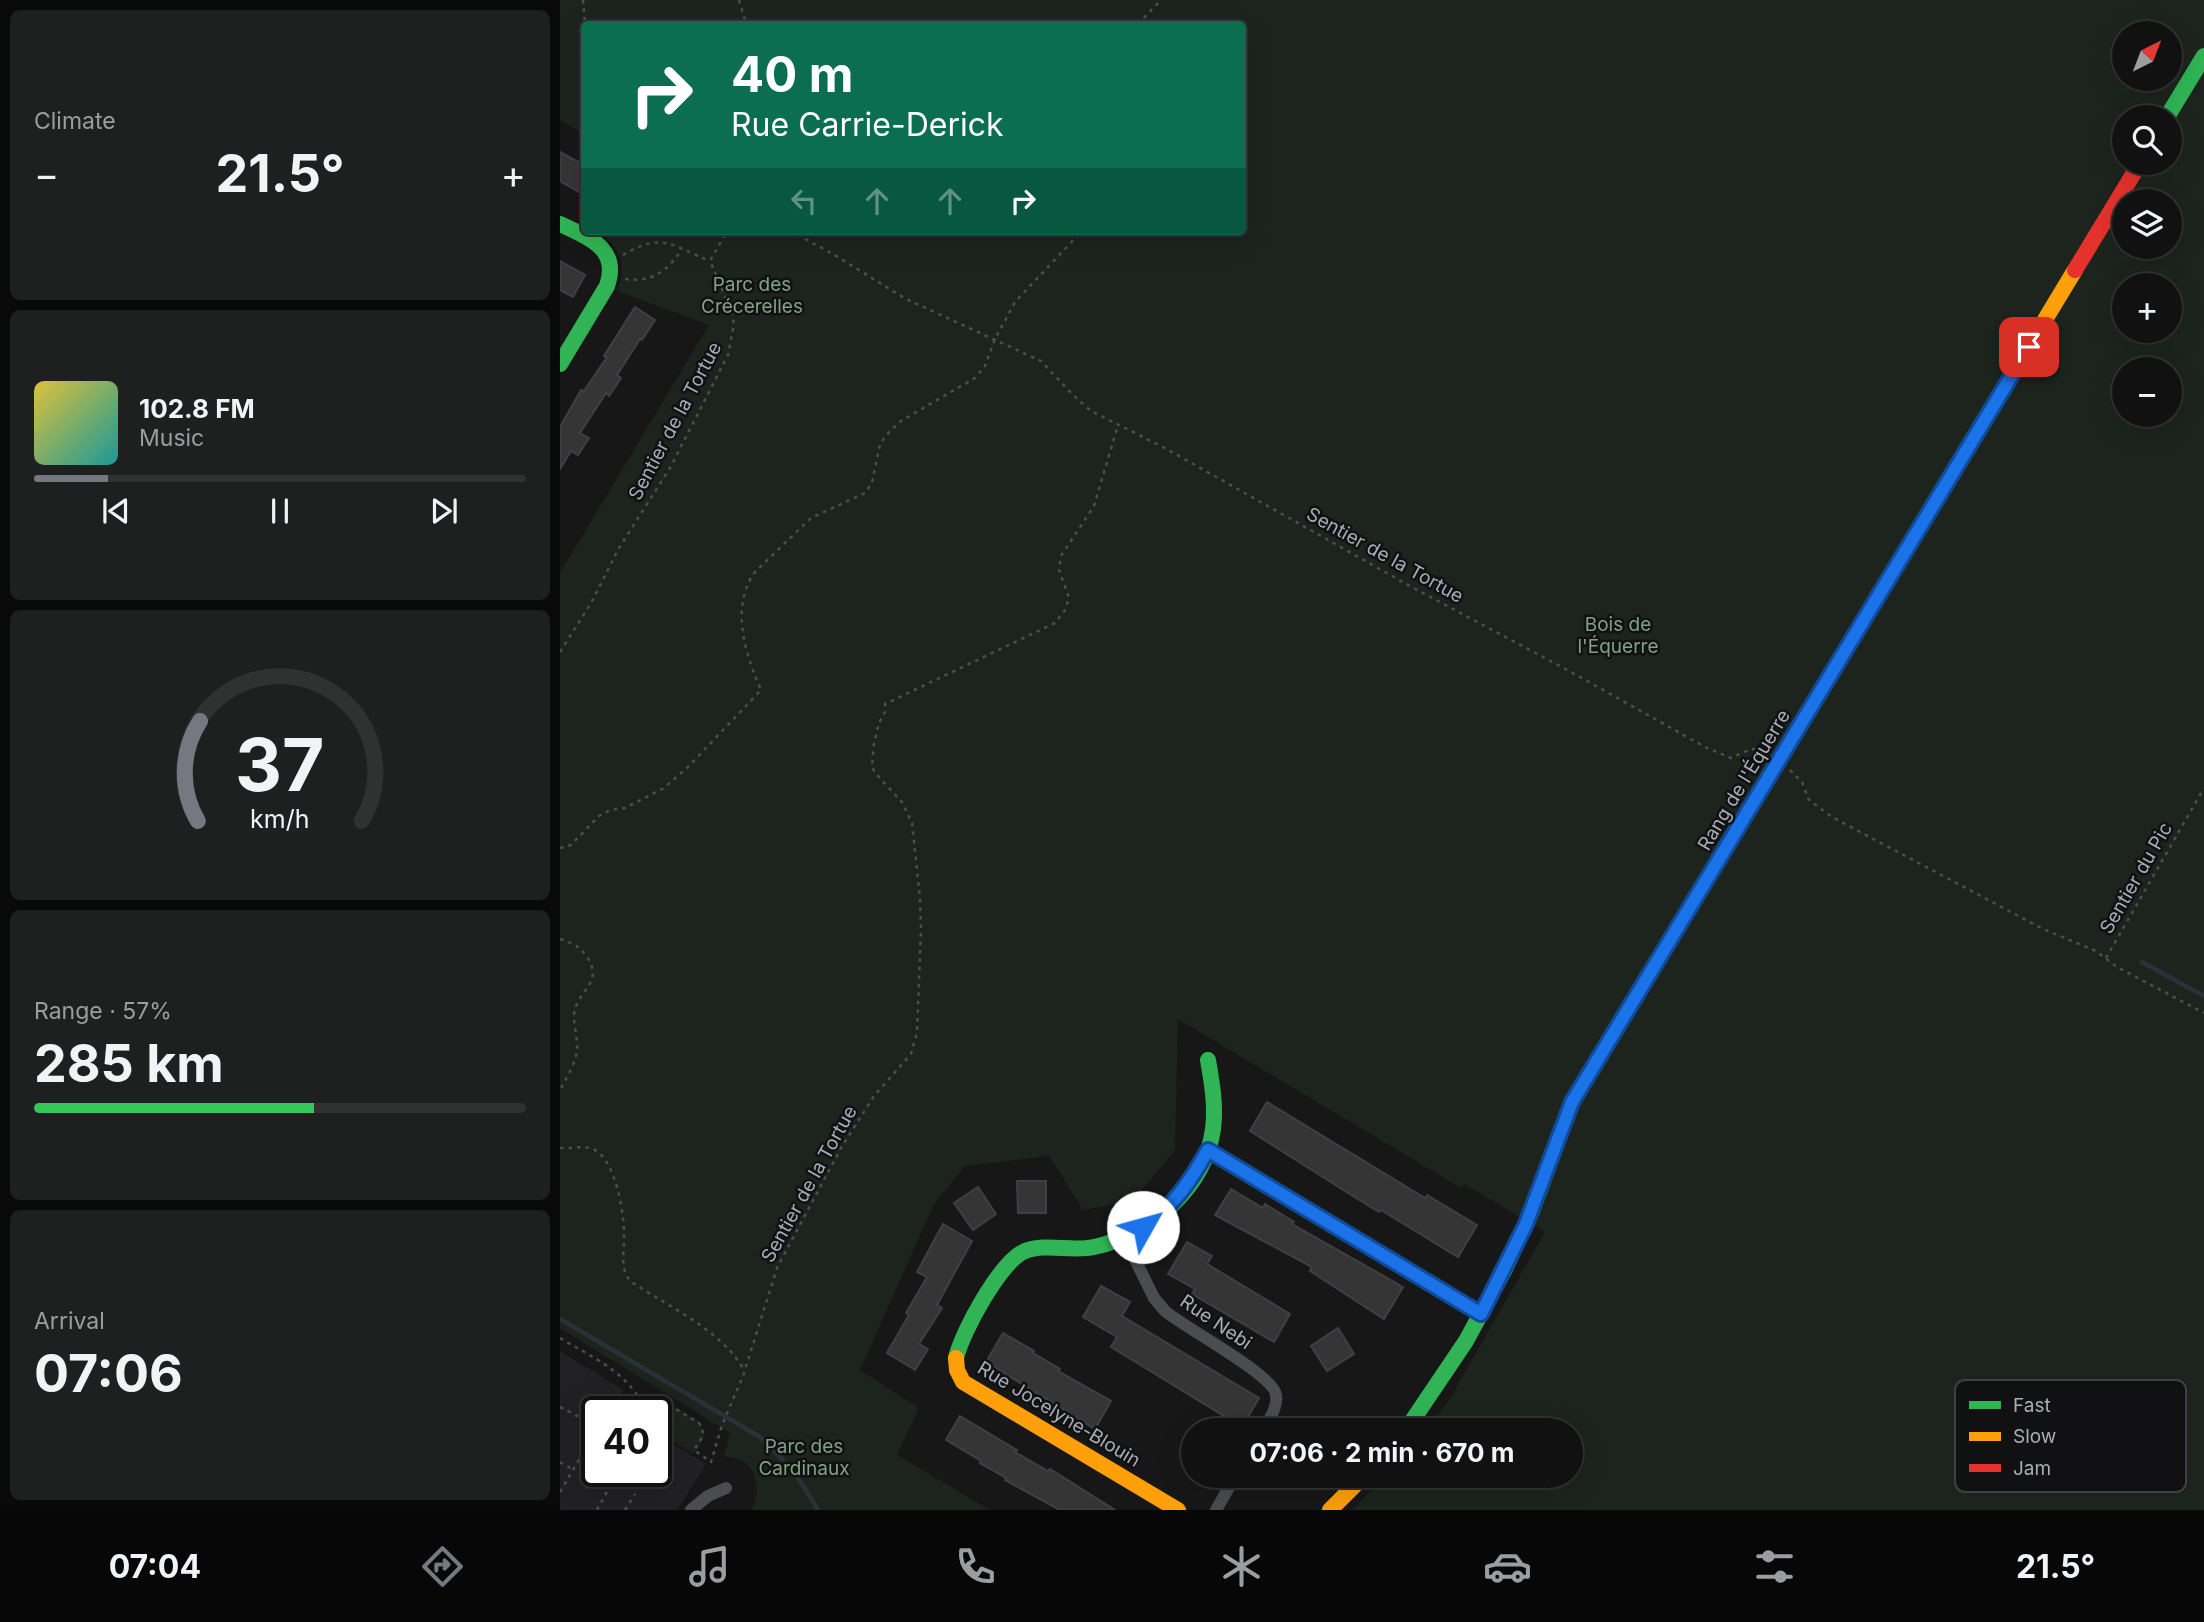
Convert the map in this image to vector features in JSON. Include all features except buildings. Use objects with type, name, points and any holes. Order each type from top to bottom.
[{"type":"street","points":[[2174,105],[2204,56]]},
{"type":"street","name":"Rang de l'Équerre","points":[[1415,1418],[1481,1314],[1526,1224],[1572,1102],[2133,175]]},
{"type":"street","points":[[560,224],[600,245],[610,260],[611,277],[560,364]]},
{"type":"street","name":"Rue Jocelyne-Blouin","points":[[1178,1510],[963,1382],[956,1366],[958,1346],[962,1338],[997,1279],[1016,1255],[1034,1250],[1093,1248],[1125,1239],[1170,1206],[1189,1183],[1208,1150],[1212,1136],[1214,1102],[1209,1060]]},
{"type":"street","points":[[1208,1150],[1481,1314]]},
{"type":"street","name":"Rue Nebi","points":[[1125,1239],[1154,1298],[1165,1311],[1256,1371],[1274,1388],[1274,1410],[1270,1418]]},
{"type":"street","points":[[691,1510],[708,1496],[726,1488]]},
{"type":"street","points":[[1216,1510],[1229,1488]]},
{"type":"street","points":[[1330,1510],[1352,1488]]},
{"type":"path","points":[[583,0],[585,21]]},
{"type":"path","points":[[739,0],[745,21]]},
{"type":"path","points":[[1141,21],[1161,0]]},
{"type":"path","points":[[610,260],[656,241],[669,243],[710,261],[725,235]]},
{"type":"path","name":"Sentier de la Tortue","points":[[797,235],[906,299],[1041,361],[1081,404],[1175,453],[1408,585],[1719,754],[1731,758],[1751,748],[1769,752]]},
{"type":"path","points":[[560,848],[571,845],[599,816],[610,810],[625,808],[664,788],[687,768],[761,690],[752,669],[741,610],[748,581],[811,517],[865,493],[872,484],[880,444],[901,421],[975,378],[985,366],[995,339],[1015,302],[1078,235]]},
{"type":"path","points":[[611,277],[646,280],[658,275],[682,249]]},
{"type":"path","name":"Sentier de la Tortue","points":[[560,652],[591,603],[619,548],[670,468],[728,355],[734,333],[731,310],[710,261]]},
{"type":"path","name":"Sentier de la Tortue","points":[[560,1338],[621,1376],[634,1388],[641,1401],[648,1396],[654,1396],[699,1423],[703,1436],[694,1450],[711,1462],[780,1262],[841,1148],[874,1096],[911,1054],[917,1032],[921,929],[912,823],[902,802],[872,767],[874,743],[885,712],[885,704],[1055,623],[1065,610],[1069,598],[1059,570],[1061,556],[1094,506],[1118,425]]},
{"type":"path","points":[[1788,768],[1802,782],[1809,800],[1832,817],[2043,929],[2096,951],[2106,958]]},
{"type":"path","name":"Sentier du Pic","points":[[2204,788],[2106,958],[2124,971],[2204,1013]]},
{"type":"path","points":[[560,939],[577,945],[594,969],[594,977],[576,1005],[574,1016],[577,1053],[560,1090]]},
{"type":"path","points":[[560,1148],[592,1149],[600,1154],[615,1175],[625,1236],[623,1267],[630,1281],[727,1346],[744,1370]]},
{"type":"path","points":[[560,1407],[581,1419]]},
{"type":"path","points":[[560,1492],[581,1454]]},
{"type":"path","points":[[560,1462],[572,1469]]},
{"type":"path","points":[[597,1510],[610,1487]]},
{"type":"path","points":[[625,1510],[635,1494]]},
{"type":"shaded area","points":[[560,1351],[623,1390],[619,1396],[581,1396],[581,1487],[672,1487],[672,1444],[706,1464],[677,1510],[560,1510]]},
{"type":"green space","name":"Bois de l'Équerre","points":[[560,0],[2204,0],[2204,1510],[1353,1510],[1373,1488],[1583,1488],[1583,1418],[1435,1418],[1448,1402],[1545,1232],[1464,1184],[1461,1188],[1178,1019],[1175,1150],[1133,1201],[1083,1210],[1049,1156],[965,1166],[934,1204],[860,1370],[919,1408],[897,1455],[990,1510],[752,1510],[757,1491],[754,1474],[743,1461],[724,1457],[730,1433],[560,1328],[560,573],[709,325],[617,291],[621,262],[616,249],[606,238],[608,235],[1246,235],[1246,21],[581,21],[581,132],[560,120]]},
{"type":"green space","points":[[672,1405],[701,1423],[704,1438],[694,1454],[672,1441]]},
{"type":"waterway","points":[[2142,962],[2204,996]]},
{"type":"waterway","points":[[560,1319],[760,1437],[792,1471],[818,1510]]},
{"type":"traffic: fast","points":[[2174,105],[2204,56]]},
{"type":"traffic: fast","points":[[560,224],[581,234]]},
{"type":"traffic: fast","points":[[560,364],[607,286],[610,273],[605,253],[583,235]]},
{"type":"traffic: fast","points":[[1414,1418],[1466,1341],[1504,1271],[1532,1211],[1572,1102],[1769,776]]},
{"type":"traffic: fast","points":[[956,1358],[983,1299],[1015,1258],[1033,1249],[1086,1248],[1115,1241],[1154,1220],[1172,1206],[1187,1189],[1208,1151],[1213,1129],[1214,1103],[1208,1060]]},
{"type":"traffic: slow","points":[[1913,538],[2075,270]]},
{"type":"traffic: slow","points":[[956,1358],[957,1370],[963,1382],[1178,1510]]},
{"type":"traffic: slow","points":[[1330,1510],[1352,1488]]},
{"type":"traffic: jam","points":[[2075,270],[2133,175]]},
{"type":"traffic: jam","points":[[1769,776],[1913,538]]},
{"type":"route","points":[[1143,1227],[1156,1219],[1178,1198],[1195,1175],[1208,1150],[1481,1314],[1516,1247],[1536,1201],[1572,1102],[2029,347]]},
{"type":"park label","name":"Parc des Crécerelles","points":[[752,295]]},
{"type":"park label","name":"Parc des Cardinaux","points":[[804,1457]]}]
